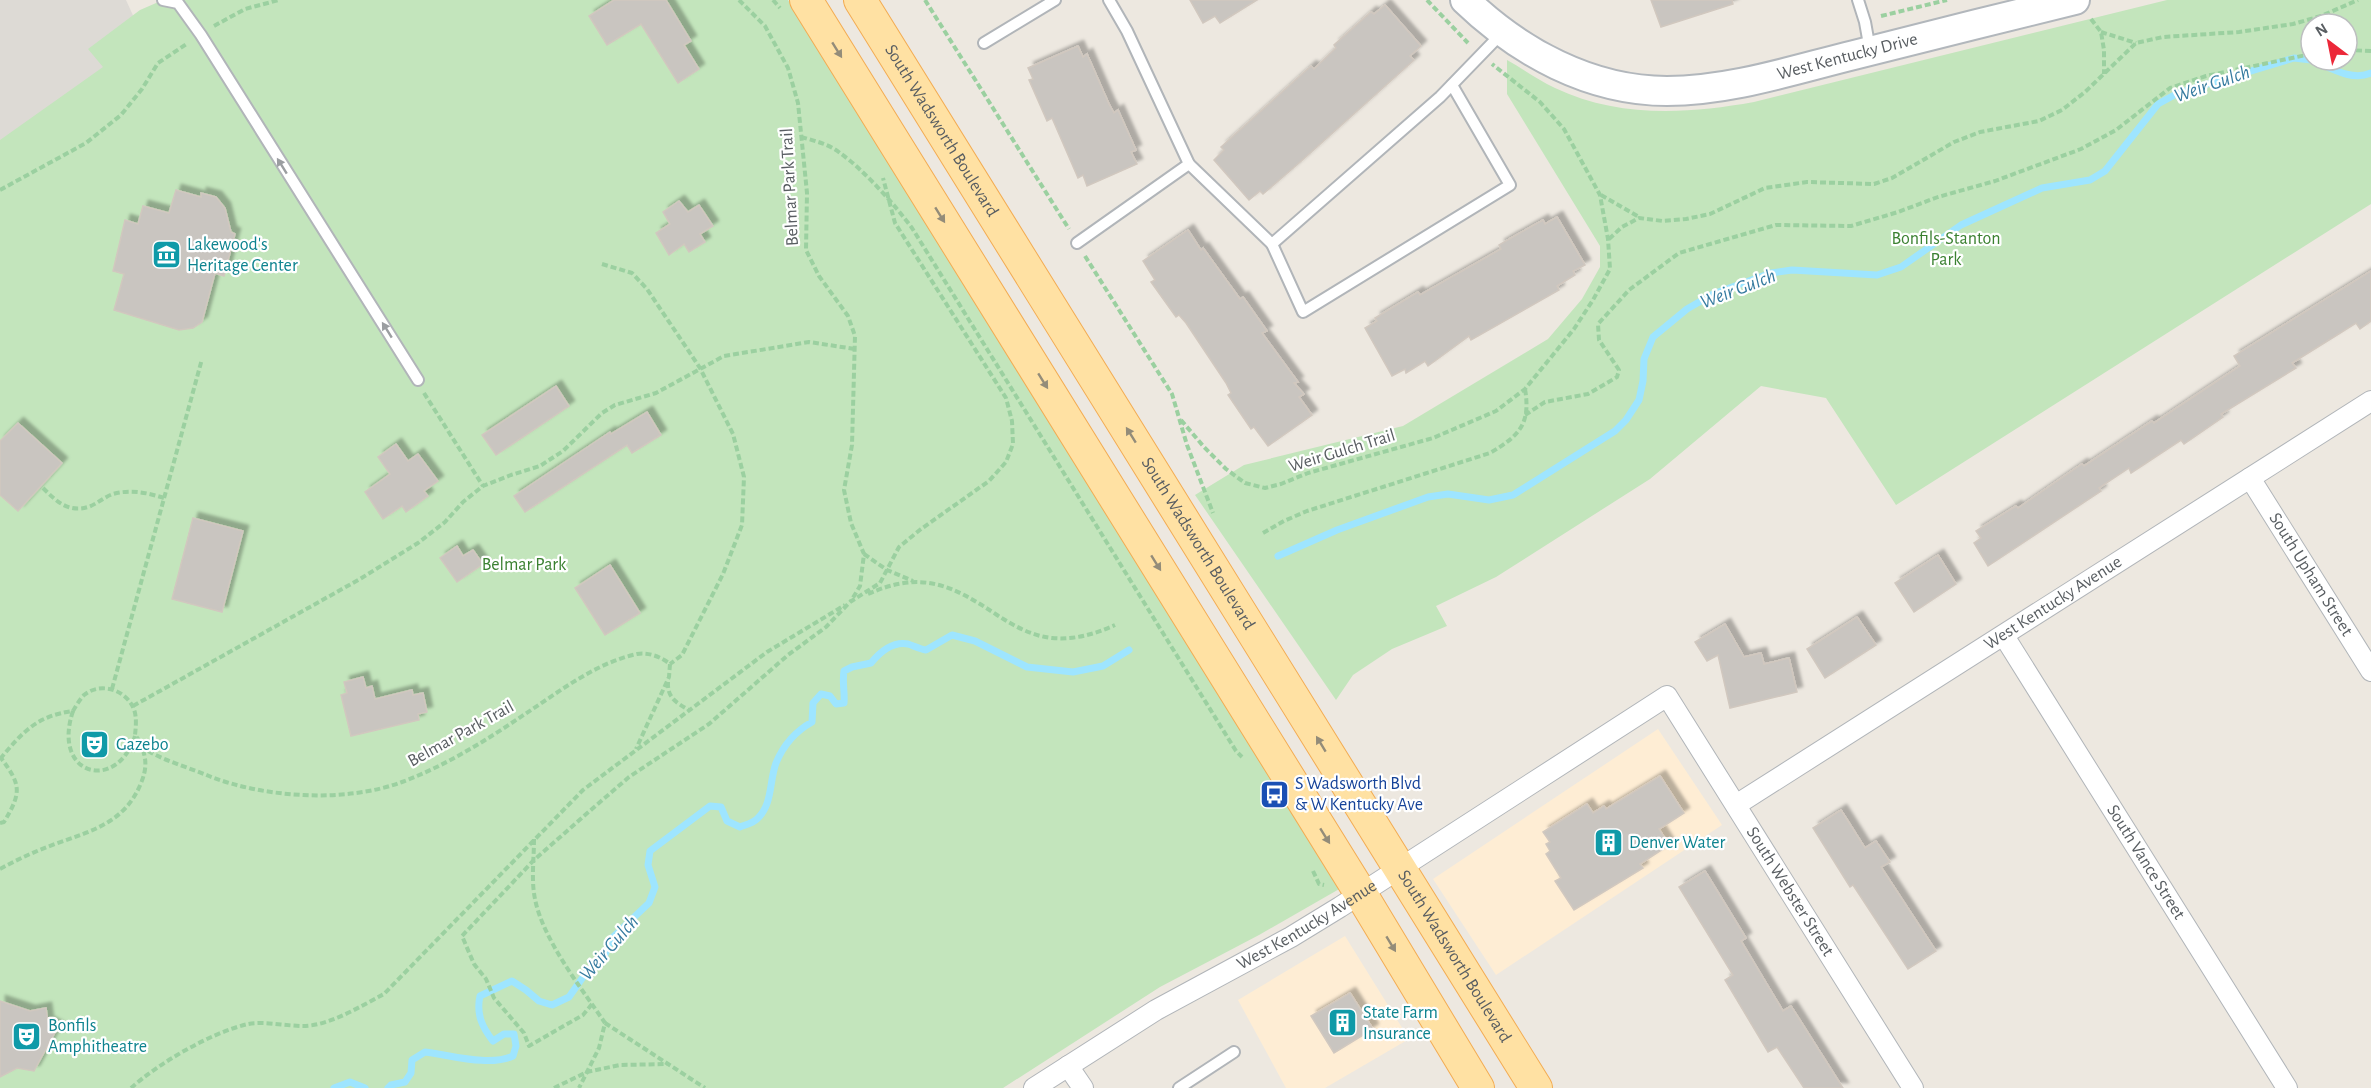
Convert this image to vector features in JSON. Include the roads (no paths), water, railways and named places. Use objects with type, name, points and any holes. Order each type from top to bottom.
[{"type":"main road","points":[[806,0],[1361,894],[1478,1088]]},
{"type":"main road","name":"South Wadsworth Boulevard","points":[[860,0],[1536,1088]]},
{"type":"street","points":[[1465,0],[1502,33]]},
{"type":"street","name":"West Kentucky Drive","points":[[1502,33],[1553,63],[1616,86],[1670,91],[1713,87],[1765,77],[1870,51],[2083,10]]},
{"type":"street","name":"West Kentucky Avenue","points":[[1736,805],[2371,401]]},
{"type":"street","name":"South Upham Street","points":[[2250,478],[2371,671]]},
{"type":"street","name":"South Vance Street","points":[[2004,636],[2287,1088]]},
{"type":"street","name":"West Kentucky Avenue","points":[[1034,1088],[1156,1010],[1290,937],[1361,894],[1667,696]]},
{"type":"street","name":"South Webster Street","points":[[1667,696],[1913,1088]]},
{"type":"street","points":[[1068,1066],[1083,1088]]},
{"type":"lane","points":[[163,0],[178,3],[201,35],[418,380]]},
{"type":"lane","points":[[984,42],[1055,0]]},
{"type":"lane","points":[[1108,0],[1127,31],[1189,164],[1272,244],[1303,312],[1510,185],[1452,85]]},
{"type":"lane","points":[[1858,0],[1870,51]]},
{"type":"lane","points":[[1272,244],[1452,85],[1502,33]]},
{"type":"lane","points":[[1077,243],[1189,164]]},
{"type":"lane","points":[[1179,1088],[1234,1052]]},
{"type":"waterway","name":"Weir Gulch","points":[[1278,556],[1337,530],[1428,497],[1448,494],[1489,500],[1513,495],[1615,431],[1626,420],[1639,400],[1644,359],[1653,337],[1687,309],[1713,294],[1771,273],[1792,270],[1877,275],[1901,267],[1961,225],[2042,188],[2090,180],[2105,171],[2158,104],[2178,93],[2294,58],[2299,59]]},
{"type":"waterway","name":"Weir Gulch","points":[[2339,72],[2356,76],[2371,73]]},
{"type":"waterway","name":"Weir Gulch","points":[[388,1088],[391,1085],[405,1082],[411,1073],[412,1060],[425,1052],[481,1060],[513,1056],[516,1046],[514,1034],[504,1034],[493,1041],[486,1031],[479,1014],[480,996],[512,981],[539,1001],[552,1005],[569,997],[588,970],[602,962],[612,938],[649,903],[655,887],[648,865],[650,851],[710,806],[721,807],[727,821],[740,827],[757,819],[766,807],[779,757],[795,734],[812,722],[813,703],[821,694],[830,696],[836,704],[844,703],[844,671],[871,663],[882,651],[897,644],[908,644],[926,650],[952,635],[975,641],[1027,667],[1073,672],[1103,666],[1129,650]]},
{"type":"waterway","name":"Weir Gulch","points":[[334,1088],[350,1082],[365,1088]]},
{"type":"place","name":"Lakewood's Heritage Center","points":[[166,255]]},
{"type":"place","name":"Gazebo","points":[[95,745]]},
{"type":"place","name":"S Wadsworth Blvd & W Kentucky Ave","points":[[1274,794]]},
{"type":"place","name":"Denver Water","points":[[1608,843]]},
{"type":"place","name":"State Farm Insurance","points":[[1342,1023]]},
{"type":"place","name":"Bonfils Amphitheatre","points":[[27,1036]]},
{"type":"park label","name":"Bonfils-Stanton Park","points":[[1946,249]]},
{"type":"park label","name":"Belmar Park","points":[[524,565]]}]
